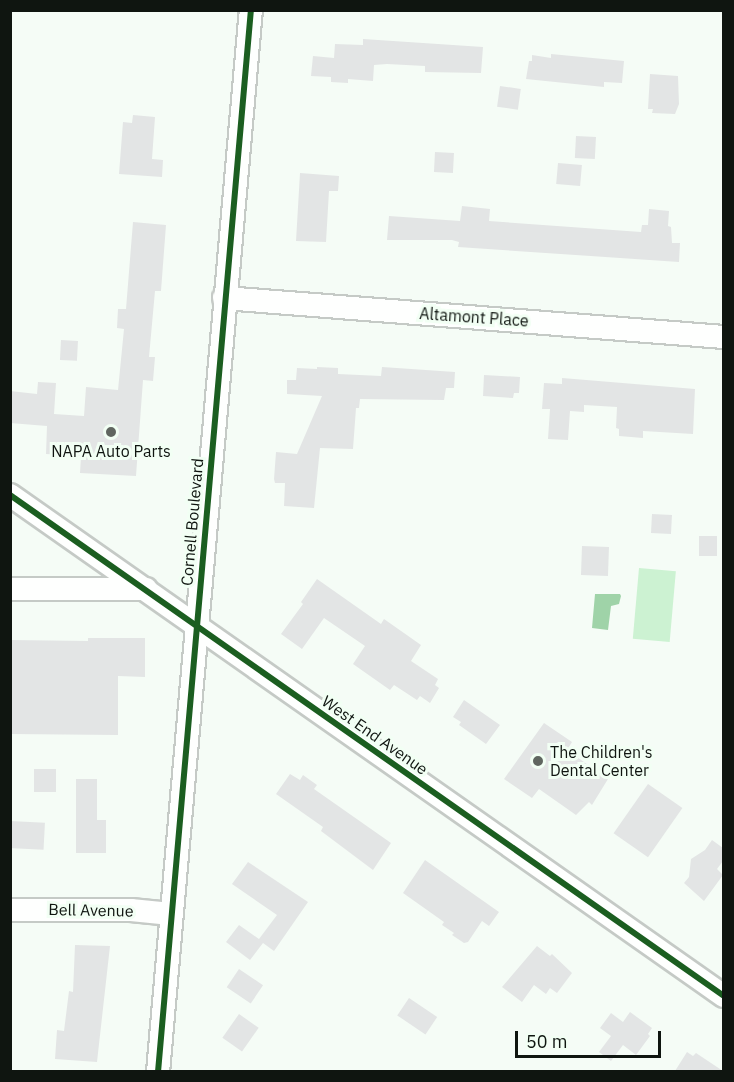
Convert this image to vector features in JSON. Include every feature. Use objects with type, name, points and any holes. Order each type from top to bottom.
[{"type":"street","name":"Cornell Boulevard","points":[[158,1071],[251,10]]},
{"type":"street","name":"Altamont Place","points":[[224,298],[723,337]]},
{"type":"street","name":"West End Avenue","points":[[10,495],[723,996]]},
{"type":"street","points":[[10,589],[146,590]]},
{"type":"street","name":"Bell Avenue","points":[[10,909],[131,910],[171,914]]},
{"type":"shaded area","points":[[639,568],[676,571],[670,642],[633,639]]},
{"type":"shaded area","points":[[595,594],[620,594],[621,596],[619,604],[611,606],[608,630],[592,628]]},
{"type":"building","points":[[363,39],[483,47],[481,73],[425,72],[425,66],[387,64],[374,65],[373,81],[348,79],[348,83],[331,82],[331,77],[311,76],[313,56],[334,58],[335,44],[363,45]]},
{"type":"building","points":[[551,54],[624,61],[622,83],[604,82],[604,87],[526,79],[532,55],[551,58]]},
{"type":"building","points":[[650,74],[678,76],[679,104],[675,114],[652,113],[653,109],[648,109]]},
{"type":"building","points":[[500,86],[521,89],[518,110],[497,107]]},
{"type":"building","points":[[133,115],[155,117],[152,159],[163,160],[162,177],[119,174],[123,122],[132,123]]},
{"type":"building","points":[[576,136],[596,137],[595,159],[575,158]]},
{"type":"building","points":[[435,152],[454,153],[453,173],[434,172]]},
{"type":"building","points":[[558,163],[582,165],[580,186],[556,184]]},
{"type":"building","points":[[300,173],[339,176],[338,191],[329,191],[326,242],[296,241]]},
{"type":"building","points":[[462,206],[490,209],[489,221],[641,232],[642,225],[648,225],[649,209],[669,211],[668,226],[671,227],[672,243],[680,243],[679,262],[458,247],[459,242],[452,240],[387,240],[389,216],[460,221]]},
{"type":"building","points":[[133,222],[166,225],[161,291],[155,291],[149,357],[155,357],[153,381],[143,380],[136,476],[80,473],[81,456],[46,454],[47,426],[10,423],[10,391],[37,394],[38,382],[56,383],[54,414],[84,416],[86,387],[118,390],[124,329],[117,328],[118,309],[126,309]]},
{"type":"building","points":[[61,340],[78,341],[77,361],[60,360]]},
{"type":"building","points":[[317,367],[338,368],[338,374],[381,376],[382,367],[455,372],[454,388],[446,388],[444,400],[360,399],[359,408],[356,408],[353,449],[320,448],[314,508],[284,506],[285,483],[275,483],[274,479],[276,452],[297,454],[322,396],[287,394],[287,380],[296,380],[297,368],[317,369]]},
{"type":"building","points":[[484,375],[520,377],[519,393],[514,393],[513,398],[483,396]]},
{"type":"building","points":[[562,378],[695,389],[693,434],[643,431],[643,438],[619,436],[619,429],[616,428],[617,407],[584,405],[584,412],[570,411],[568,440],[548,439],[550,409],[542,409],[544,383],[562,384]]},
{"type":"building","points":[[652,514],[672,515],[671,534],[651,533]]},
{"type":"building","points":[[699,536],[717,536],[717,556],[699,556]]},
{"type":"building","points":[[582,546],[609,547],[608,576],[581,575]]},
{"type":"building","points":[[317,579],[381,624],[384,619],[421,645],[411,661],[438,679],[435,685],[439,688],[430,703],[420,696],[417,700],[394,685],[390,690],[353,664],[365,646],[324,618],[302,649],[281,634],[303,604],[301,602]]},
{"type":"building","points":[[88,638],[145,638],[145,677],[118,676],[118,735],[10,734],[10,640],[88,641]]},
{"type":"building","points":[[464,700],[500,725],[486,744],[459,725],[461,722],[453,717]]},
{"type":"building","points":[[544,723],[572,742],[567,750],[608,779],[592,805],[589,802],[576,815],[539,789],[532,798],[504,779]]},
{"type":"building","points":[[34,769],[56,769],[56,792],[34,792]]},
{"type":"building","points":[[290,774],[300,780],[303,775],[317,785],[314,789],[391,843],[373,870],[321,831],[323,827],[276,794]]},
{"type":"building","points":[[76,779],[97,779],[97,820],[106,820],[106,853],[76,853]]},
{"type":"building","points":[[648,784],[682,808],[648,857],[614,833]]},
{"type":"building","points":[[10,821],[45,823],[44,850],[10,848]]},
{"type":"building","points":[[712,840],[723,848],[723,861],[717,869],[723,875],[704,901],[684,883],[689,877],[691,859],[705,850]]},
{"type":"building","points":[[425,860],[499,912],[489,926],[482,921],[468,942],[464,943],[452,935],[454,933],[442,925],[444,922],[403,893]]},
{"type":"building","points":[[248,862],[308,902],[274,951],[263,943],[250,960],[226,942],[239,925],[259,939],[277,915],[232,884]]},
{"type":"building","points":[[75,945],[110,946],[97,1062],[55,1059],[57,1030],[64,1031],[69,991],[73,992]]},
{"type":"building","points":[[537,946],[550,956],[552,954],[572,973],[557,993],[550,988],[546,994],[534,985],[522,1002],[502,987]]},
{"type":"building","points":[[239,969],[263,985],[251,1003],[227,987]]},
{"type":"building","points":[[409,998],[437,1017],[425,1034],[397,1015]]},
{"type":"building","points":[[630,1012],[652,1028],[648,1034],[650,1036],[636,1055],[623,1045],[611,1061],[599,1052],[611,1036],[600,1028],[611,1013],[623,1022]]},
{"type":"building","points":[[239,1014],[259,1028],[242,1052],[222,1038]]},
{"type":"building","points":[[687,1052],[693,1056],[696,1053],[723,1071],[675,1071]]},
{"type":"cycle path","points":[[158,1072],[251,10]]},
{"type":"cycle path","points":[[10,495],[724,996]]},
{"type":"place","name":"NAPA Auto Parts","points":[[111,432]]},
{"type":"place","name":"The Children's Dental Center","points":[[538,761]]}]
